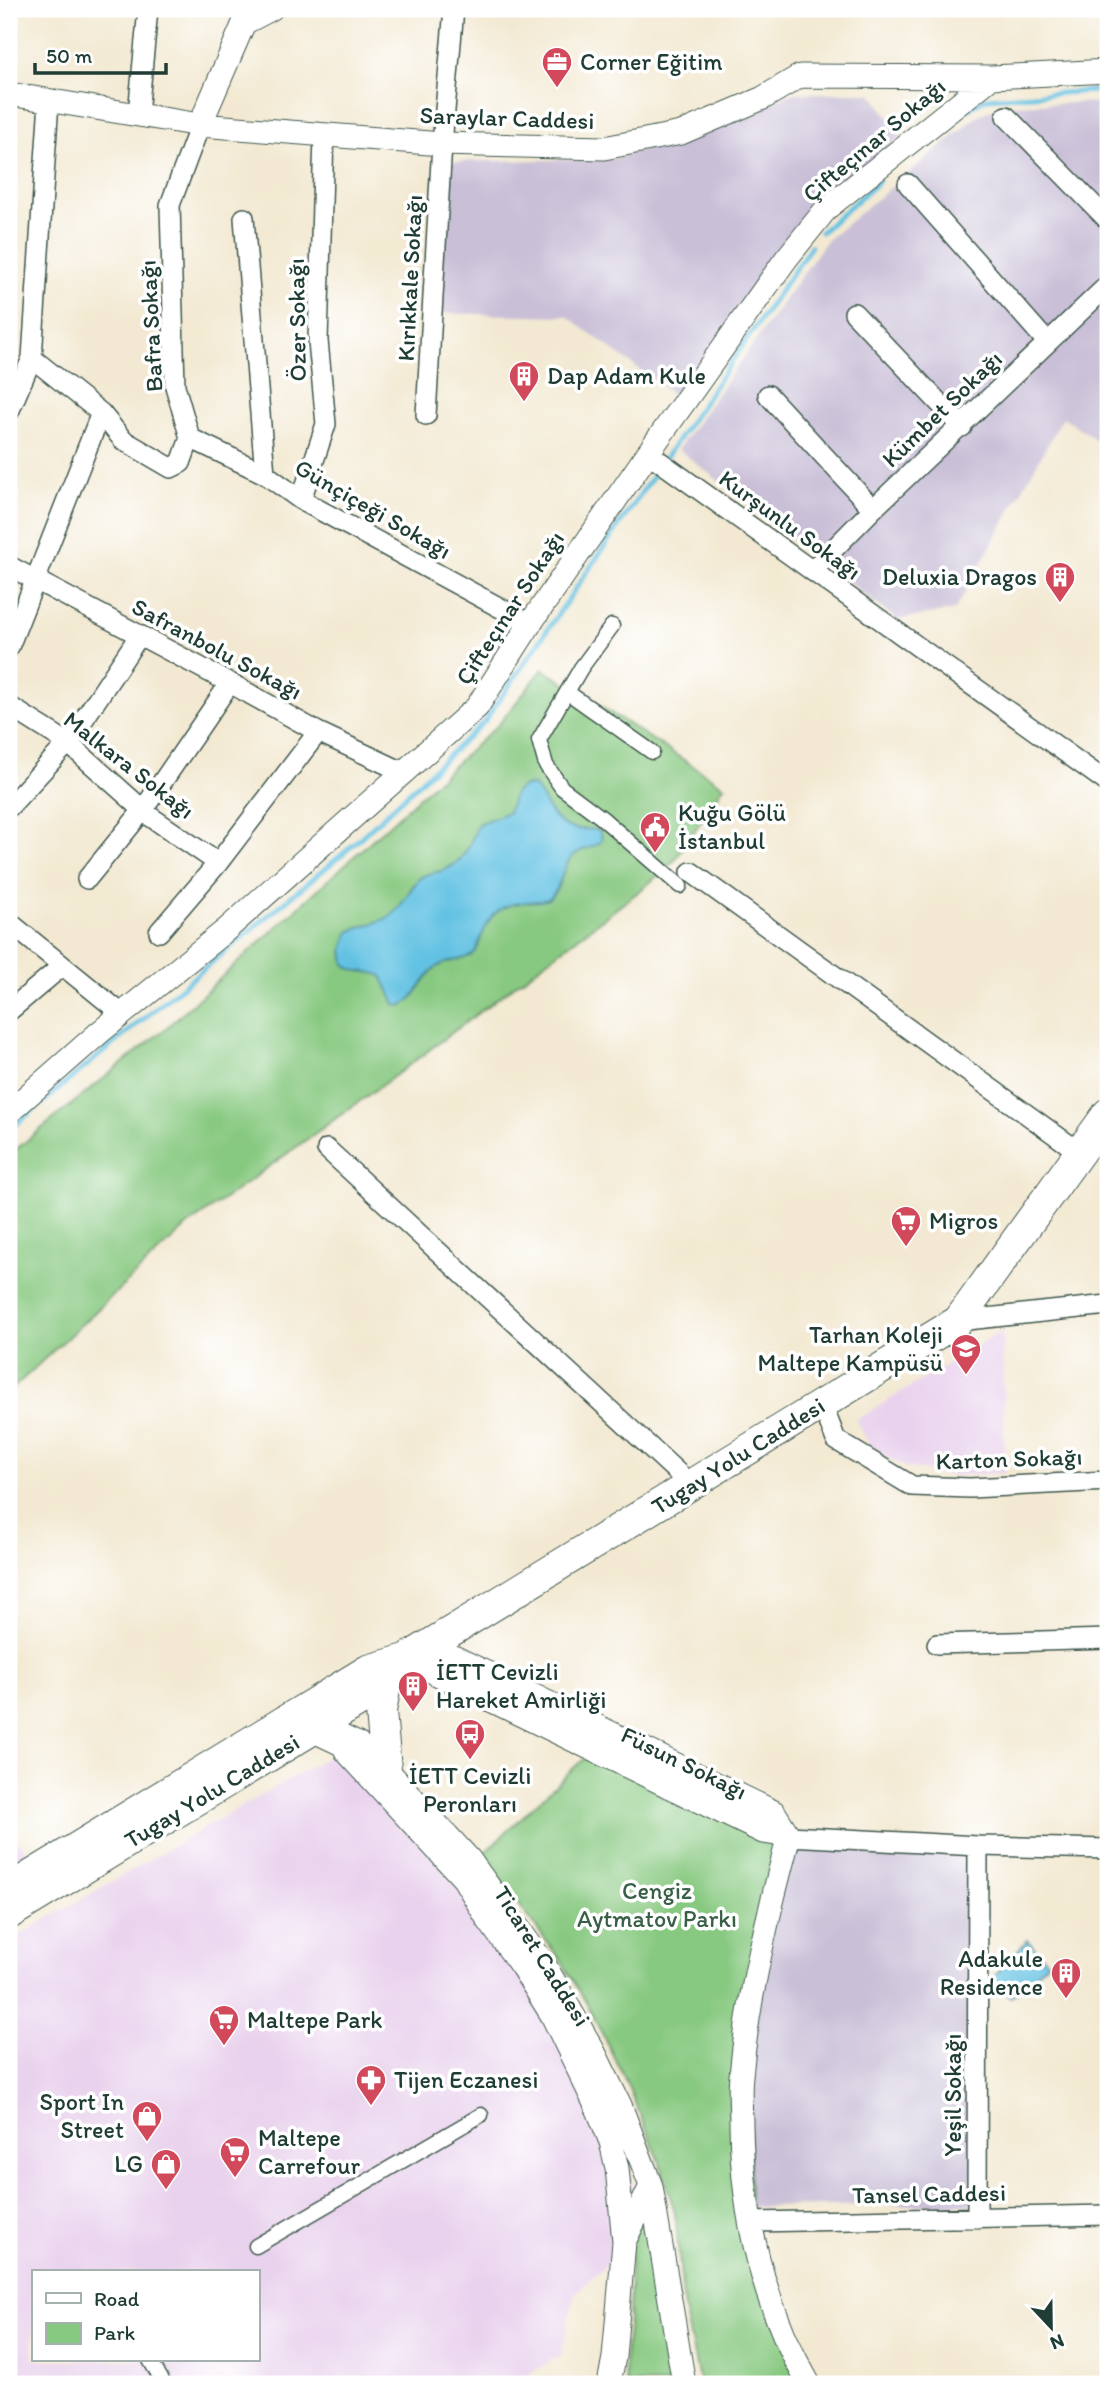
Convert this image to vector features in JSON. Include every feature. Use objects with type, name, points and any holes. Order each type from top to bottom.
[{"type":"main road","name":"Tugay Yolu Caddesi","points":[[9,1889],[323,1722],[368,1670],[418,1652],[958,1321],[1108,1113]]},
{"type":"main road","name":"Tugay Yolu Caddesi","points":[[9,1914],[386,1685],[418,1652]]},
{"type":"main road","points":[[386,1685],[381,1711],[386,1769]]},
{"type":"main road","points":[[323,1722],[386,1769]]},
{"type":"street","points":[[138,114],[148,9]]},
{"type":"street","points":[[200,125],[244,16],[271,9]]},
{"type":"street","name":"Kırıkkale Sokağı","points":[[426,415],[442,144],[454,9]]},
{"type":"street","name":"Saraylar Caddesi","points":[[9,94],[200,125],[442,144],[604,148],[681,133],[763,99],[800,76],[992,77],[1108,71]]},
{"type":"street","name":"Çifteçınar Sokağı","points":[[9,1112],[122,1014],[226,930],[477,707],[530,624],[648,453],[786,259],[827,208],[992,77]]},
{"type":"street","points":[[9,411],[32,358],[49,101]]},
{"type":"street","points":[[1006,116],[1108,220]]},
{"type":"street","name":"Bafra Sokağı","points":[[190,438],[174,386],[170,205],[200,125]]},
{"type":"street","name":"Özer Sokağı","points":[[301,500],[326,424],[318,341],[324,135]]},
{"type":"street","points":[[908,184],[1047,342]]},
{"type":"street","points":[[244,218],[265,474]]},
{"type":"street","name":"Kümbet Sokağı","points":[[812,571],[873,509],[1108,285]]},
{"type":"street","points":[[855,313],[962,427]]},
{"type":"street","points":[[32,358],[101,413],[123,440],[171,468],[181,463],[190,438]]},
{"type":"street","points":[[768,395],[873,509]]},
{"type":"street","points":[[9,647],[101,413]]},
{"type":"street","name":"Günçiçeği Sokağı","points":[[190,438],[265,474],[301,500],[530,624]]},
{"type":"street","name":"Kurşunlu Sokağı","points":[[648,453],[1108,783]]},
{"type":"street","name":"Safranbolu Sokağı","points":[[9,566],[230,682],[318,732],[403,772]]},
{"type":"street","points":[[612,626],[581,668],[538,740],[546,765],[562,788],[686,879],[1079,1152]]},
{"type":"street","points":[[9,807],[68,743],[139,636]]},
{"type":"street","points":[[87,879],[143,810],[230,682]]},
{"type":"street","points":[[567,692],[652,752]]},
{"type":"street","name":"Malkara Sokağı","points":[[9,706],[68,743],[143,810],[218,863]]},
{"type":"street","points":[[159,932],[218,863],[318,732]]},
{"type":"street","points":[[9,922],[122,1014]]},
{"type":"street","points":[[9,1011],[61,967]]},
{"type":"street","points":[[327,1149],[691,1485]]},
{"type":"street","points":[[958,1321],[1108,1305]]},
{"type":"street","name":"Karton Sokağı","points":[[822,1404],[836,1440],[912,1486],[970,1488],[1108,1481]]},
{"type":"street","points":[[937,1644],[1108,1639]]},
{"type":"street","name":"Füsun Sokağı","points":[[418,1652],[774,1812],[789,1836]]},
{"type":"street","name":"Ticaret Caddesi","points":[[323,1722],[464,1879],[489,1922],[522,1966],[552,2015],[598,2110],[611,2142],[620,2187],[624,2242],[614,2357],[609,2384]]},
{"type":"street","name":"Ticaret Caddesi","points":[[386,1769],[469,1860],[544,1964],[593,2050],[620,2105],[651,2186],[684,2384]]},
{"type":"street","points":[[809,2384],[780,2327],[763,2281],[741,2170],[740,2079],[749,2008],[771,1904],[789,1836],[978,1846],[1108,1849]]},
{"type":"street","name":"Yeşil Sokağı","points":[[977,2218],[978,1846]]},
{"type":"street","points":[[256,2246],[481,2115]]},
{"type":"street","name":"Ticaret Caddesi","points":[[624,2242],[651,2186]]},
{"type":"street","name":"Tansel Caddesi","points":[[750,2222],[1108,2215]]},
{"type":"street","name":"Ticaret Caddesi","points":[[614,2357],[618,2384]]},
{"type":"street","points":[[151,2362],[164,2384]]},
{"type":"shaded area","points":[[795,93],[871,93],[902,136],[805,216],[675,396],[567,316],[427,313],[435,162],[614,159]]},
{"type":"shaded area","points":[[1108,102],[1108,448],[1063,417],[955,610],[897,620],[678,449],[827,240],[979,115],[1003,105]]},
{"type":"shaded area","name":"Tarhan Koleji Maltepe Kampüsü","points":[[1002,1331],[1005,1473],[953,1476],[905,1467],[871,1448],[856,1420]]},
{"type":"shaded area","points":[[336,1752],[473,1889],[581,2054],[632,2172],[631,2242],[575,2293],[561,2355],[512,2384],[9,2384],[9,1941]]},
{"type":"shaded area","points":[[9,1831],[35,1861],[9,1877]]},
{"type":"shaded area","points":[[788,1836],[974,1847],[975,2204],[750,2207],[748,2011]]},
{"type":"green space","points":[[543,669],[724,786],[675,860],[646,886],[400,1072],[187,1226],[9,1392],[9,1155],[165,1029],[498,725]]},
{"type":"green space","name":"Cengiz Aytmatov Parkı","points":[[597,1750],[789,1836],[749,2008],[750,2222],[811,2384],[700,2384],[684,2309],[675,2213],[659,2159],[624,2077],[587,2004],[562,1962],[482,1855],[578,1764]]},
{"type":"green space","points":[[646,2206],[665,2340],[675,2384],[626,2382],[624,2365],[629,2319],[631,2242]]},
{"type":"water","points":[[524,786],[534,786],[553,816],[564,825],[599,831],[602,837],[600,843],[578,852],[570,859],[551,897],[542,901],[514,904],[500,910],[488,922],[472,955],[437,967],[411,999],[400,1006],[395,1004],[382,976],[353,970],[345,964],[343,950],[348,933],[388,918],[419,879],[457,862],[466,851],[478,824],[508,812],[515,792]]},
{"type":"water","points":[[1027,1940],[1048,1962],[1011,1997],[992,1979]]},
{"type":"waterway","points":[[969,109],[986,98],[1108,90]]},
{"type":"waterway","points":[[821,232],[879,181]]},
{"type":"waterway","points":[[9,1130],[345,852],[484,722],[811,246]]},
{"type":"place","name":"Corner Eğitim","points":[[557,89]]},
{"type":"place","name":"Dap Adam Kule","points":[[524,403]]},
{"type":"place","name":"Deluxia Dragos","points":[[1060,604]]},
{"type":"place","name":"Kuğu Gölü İstanbul","points":[[655,854]]},
{"type":"place","name":"Migros","points":[[906,1248]]},
{"type":"place","name":"Tarhan Koleji Maltepe Kampüsü","points":[[966,1376]]},
{"type":"place","name":"İETT Cevizli Hareket Amirliği","points":[[413,1713]]},
{"type":"place","name":"İETT Cevizli Peronları","points":[[470,1761]]},
{"type":"place","name":"Adakule Residence","points":[[1066,2000]]},
{"type":"place","name":"Maltepe Park","points":[[224,2047]]},
{"type":"place","name":"Tijen Eczanesi","points":[[371,2107]]},
{"type":"place","name":"Sport In Street","points":[[147,2143]]},
{"type":"place","name":"Maltepe Carrefour","points":[[235,2179]]},
{"type":"place","name":"LG","points":[[166,2191]]}]
